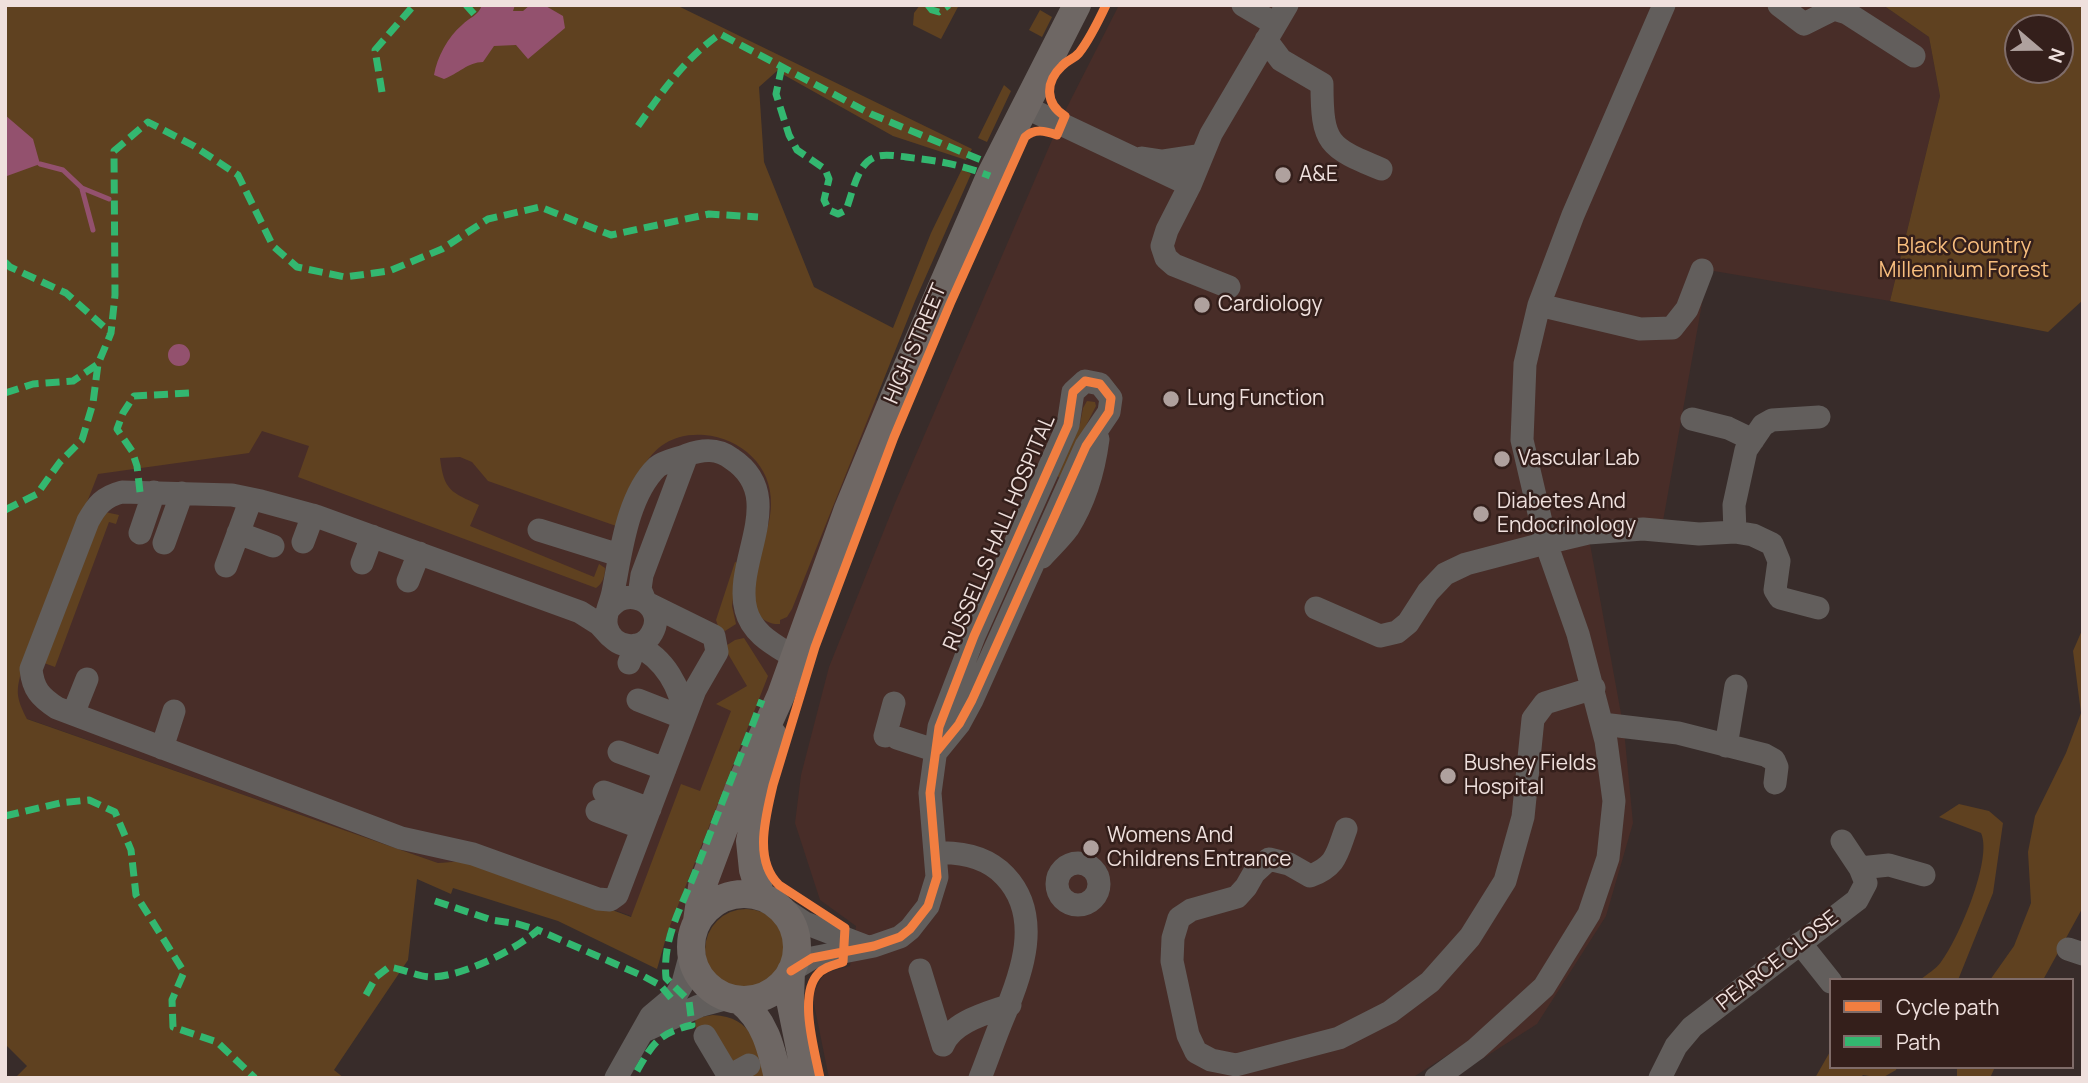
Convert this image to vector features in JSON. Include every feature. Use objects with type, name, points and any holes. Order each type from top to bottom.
[{"type":"main road","name":"HIGH STREET","points":[[697,921],[702,887],[738,788],[781,695],[848,509],[914,349],[985,188],[1077,5]]},
{"type":"main road","name":"HIGH STREET","points":[[767,899],[753,870],[750,841],[781,695]]},
{"type":"main road","points":[[734,999],[757,999],[773,992],[783,984],[796,958],[796,934],[788,916],[767,899],[748,893],[724,897],[705,910],[697,921],[691,938],[691,953],[701,978],[717,993],[734,999],[754,1012],[769,1040],[778,1078]]},
{"type":"main road","points":[[791,971],[790,1000],[806,1078]]},
{"type":"street","points":[[1243,5],[1276,23]]},
{"type":"street","points":[[1436,1078],[1476,1049],[1544,987],[1590,914],[1608,858],[1614,802],[1602,724],[1578,634],[1546,542],[1522,440],[1525,364],[1539,305],[1573,215],[1664,5]]},
{"type":"street","points":[[1779,5],[1804,24],[1834,9],[1847,13],[1914,55]]},
{"type":"street","points":[[1229,287],[1174,265],[1166,258],[1162,246],[1211,134],[1276,23]]},
{"type":"street","points":[[1276,23],[1281,60],[1322,84],[1323,125],[1331,141],[1345,154],[1381,169]]},
{"type":"street","points":[[1025,107],[1190,185]]},
{"type":"street","points":[[1125,155],[1162,161],[1202,155]]},
{"type":"street","points":[[1539,305],[1640,329],[1672,328],[1687,309],[1702,270]]},
{"type":"street","name":"RUSSELLS HALL HOSPITAL","points":[[791,971],[812,958],[900,937],[921,918],[934,892],[937,877],[930,821],[930,793],[939,727],[961,668],[1068,425],[1073,392],[1085,381],[1100,384],[1111,398],[1109,412],[1086,446],[972,700],[959,724],[937,751]]},
{"type":"street","points":[[1735,532],[1734,505],[1746,450],[1763,425],[1772,420],[1819,417]]},
{"type":"street","points":[[1692,419],[1728,428],[1753,440]]},
{"type":"street","points":[[610,636],[606,621],[607,612],[630,518],[645,482],[659,465],[706,450],[726,454],[739,463],[755,487],[757,523],[744,593],[745,608],[750,624],[766,640],[794,657]]},
{"type":"street","points":[[632,654],[655,627],[655,619],[640,589],[642,575],[687,456]]},
{"type":"street","points":[[632,654],[600,624],[580,612],[313,515],[232,495],[122,492],[108,496],[98,504],[88,520],[31,668],[33,685],[42,698],[57,708],[162,748],[403,832],[465,843],[598,899],[610,900],[617,895],[695,690],[718,642],[750,624]]},
{"type":"street","points":[[139,533],[154,492]]},
{"type":"street","points":[[164,542],[182,493]]},
{"type":"street","points":[[226,566],[251,499]]},
{"type":"street","points":[[303,542],[313,515]]},
{"type":"street","points":[[1316,608],[1380,636],[1397,632],[1408,623],[1428,592],[1445,574],[1466,564],[1588,533],[1643,529],[1699,534],[1735,532],[1772,544],[1779,561],[1775,590],[1780,598],[1818,608]]},
{"type":"street","points":[[539,530],[618,564]]},
{"type":"street","points":[[238,533],[273,546]]},
{"type":"street","points":[[362,563],[372,536]]},
{"type":"street","points":[[408,581],[419,553]]},
{"type":"street","points":[[580,612],[589,611],[604,600],[618,564]]},
{"type":"street","points":[[607,612],[618,600],[634,597],[718,642]]},
{"type":"street","points":[[632,654],[646,650],[672,677],[683,702],[684,718]]},
{"type":"street","points":[[74,714],[87,679]]},
{"type":"street","points":[[1726,746],[1735,686]]},
{"type":"street","points":[[1346,829],[1334,863],[1322,872],[1310,876],[1289,864],[1269,859],[1254,873],[1247,887],[1237,897],[1191,910],[1180,918],[1173,938],[1171,999],[1196,1052],[1211,1060],[1258,1069],[1339,1038],[1390,1012],[1430,982],[1470,937],[1505,881],[1523,817],[1532,719],[1545,703],[1594,688]]},
{"type":"street","points":[[638,700],[684,718]]},
{"type":"street","points":[[894,703],[891,737],[937,751]]},
{"type":"street","points":[[162,748],[174,711]]},
{"type":"street","points":[[1602,724],[1678,733],[1774,760],[1777,767],[1775,783]]},
{"type":"street","points":[[619,752],[665,769]]},
{"type":"street","points":[[601,801],[646,818]]},
{"type":"street","points":[[1842,841],[1860,868],[1889,865],[1924,875]]},
{"type":"street","points":[[936,853],[959,853],[984,861],[999,870],[1016,891],[1023,908],[1027,939],[1017,987],[980,1078]]},
{"type":"street","name":"PEARCE CLOSE","points":[[1660,1078],[1676,1046],[1692,1027],[1857,900],[1866,883],[1860,868]]},
{"type":"street","points":[[1016,891],[1056,887]]},
{"type":"street","points":[[767,899],[805,923],[865,946]]},
{"type":"street","points":[[1800,943],[1829,979]]},
{"type":"street","points":[[616,1078],[651,1016],[676,995],[683,983],[691,953]]},
{"type":"street","points":[[920,971],[943,1045],[949,1033],[976,1018],[1010,1005]]},
{"type":"street","points":[[643,1031],[699,1006],[734,999]]},
{"type":"street","points":[[705,1037],[729,1077],[749,1065]]},
{"type":"shaded area","points":[[482,5],[515,5],[513,11],[523,11],[530,5],[544,5],[563,16],[565,28],[528,59],[516,45],[494,46],[483,62],[473,64],[444,79],[434,75],[448,41]]},
{"type":"shaded area","points":[[1119,5],[1883,5],[1929,37],[1940,96],[1890,301],[1708,270],[1663,521],[1600,530],[1590,544],[1624,730],[1633,823],[1606,916],[1537,1024],[1482,1059],[1471,1040],[1412,1078],[829,1078],[814,993],[822,977],[850,966],[856,926],[820,900],[795,823],[801,775],[829,667],[895,503],[1062,117]]},
{"type":"shaded area","points":[[5,115],[33,139],[40,164],[7,176]]},
{"type":"shaded area","points":[[127,339],[836,384],[898,409],[775,745],[748,893],[734,894],[705,910],[697,921],[691,938],[478,860],[438,863],[5,711],[5,676]]},
{"type":"shaded area","points":[[179,344],[189,351],[190,355],[183,365],[179,366],[169,359],[168,355],[175,345]]},
{"type":"green space","points":[[5,5],[676,5],[972,149],[966,160],[893,136],[777,71],[759,87],[764,162],[814,287],[893,328],[931,233],[962,169],[971,174],[915,301],[792,609],[787,617],[780,620],[780,624],[763,619],[756,611],[752,599],[755,572],[770,515],[770,490],[760,466],[752,456],[742,448],[718,437],[684,436],[668,442],[656,451],[638,478],[619,527],[488,481],[472,462],[460,457],[440,458],[450,489],[479,505],[470,526],[594,577],[599,564],[605,568],[605,574],[596,588],[298,477],[309,446],[262,431],[249,453],[98,474],[23,666],[18,693],[27,719],[438,863],[478,860],[631,917],[681,784],[700,791],[731,711],[716,704],[747,686],[724,647],[744,638],[768,676],[668,931],[657,969],[558,921],[453,888],[451,894],[417,879],[408,960],[334,1070],[344,1078],[15,1078],[27,1066],[5,1044]]},
{"type":"green space","points":[[920,5],[959,5],[941,39],[913,25],[914,13]]},
{"type":"green space","name":"Black Country Millennium Forest","points":[[1883,5],[2083,5],[2083,300],[2048,332],[1890,301],[1940,96],[1929,37]]},
{"type":"green space","points":[[1040,10],[1052,17],[1042,37],[1029,30]]},
{"type":"green space","points":[[1004,85],[1011,91],[987,142],[978,138]]},
{"type":"green space","points":[[1087,401],[1095,402],[1096,406],[1079,439],[1065,480],[1053,474],[1080,424]]},
{"type":"green space","points":[[105,512],[119,515],[116,524],[109,522],[55,667],[44,663],[101,515]]},
{"type":"green space","points":[[735,562],[738,563],[732,606],[736,624],[725,631],[719,629],[716,620]]},
{"type":"green space","points":[[2083,628],[2083,907],[2044,978],[1991,978],[2014,946],[2031,903],[2028,852],[2035,816],[2066,753],[2081,713],[2073,651]]},
{"type":"green space","points":[[1959,804],[1989,811],[2003,823],[1993,893],[1959,978],[1923,978],[1939,965],[1956,936],[1978,879],[1983,845],[1981,833],[1939,817]]},
{"type":"green space","points":[[746,909],[762,912],[775,921],[784,934],[787,950],[784,966],[775,979],[762,988],[746,991],[730,988],[717,979],[708,966],[705,950],[708,934],[717,921],[730,912]]},
{"type":"green space","points":[[713,1015],[727,1017],[745,1027],[757,1045],[770,1078],[740,1078],[732,1062],[696,1031],[695,1018]]},
{"type":"green space","points":[[1829,1054],[1829,1069],[1896,1069],[1882,1078],[1863,1075],[1860,1078],[1815,1078]]},
{"type":"green space","points":[[1957,1069],[1994,1069],[1990,1078],[1957,1078]]},
{"type":"waterway","points":[[40,164],[63,170],[82,188],[109,199]]},
{"type":"waterway","points":[[82,189],[93,230]]},
{"type":"marked path","points":[[382,92],[375,50],[414,5]]},
{"type":"marked path","points":[[466,5],[474,14]]},
{"type":"marked path","points":[[928,5],[939,12],[949,5]]},
{"type":"marked path","points":[[638,126],[685,65],[720,34],[871,114],[981,160]]},
{"type":"marked path","points":[[782,66],[776,94],[789,135],[797,150],[825,169],[829,179],[824,200],[829,210],[838,214],[846,210],[863,167],[873,158],[881,156],[939,162],[990,176]]},
{"type":"marked path","points":[[5,393],[33,384],[73,381],[98,364],[111,333],[115,295],[114,151],[148,122],[194,146],[238,175],[273,246],[297,267],[345,277],[389,271],[442,249],[488,219],[540,207],[611,235],[709,214],[758,217]]},
{"type":"marked path","points":[[5,262],[10,267],[66,293],[111,333]]},
{"type":"marked path","points":[[5,510],[37,494],[60,462],[82,440],[93,403],[98,364]]},
{"type":"marked path","points":[[140,492],[132,451],[117,429],[123,413],[134,396],[191,393]]},
{"type":"marked path","points":[[637,1071],[658,1040],[692,1025],[689,1001],[666,978],[667,948],[675,920],[762,700]]},
{"type":"marked path","points":[[5,816],[60,803],[89,800],[115,812],[131,850],[136,895],[184,972],[172,1000],[173,1027],[217,1042],[255,1078]]},
{"type":"marked path","points":[[435,901],[492,920],[538,930]]},
{"type":"marked path","points":[[366,995],[376,977],[389,967],[427,977],[445,976],[474,967],[503,953],[538,930],[643,976],[660,985],[671,998]]},
{"type":"cycle path","points":[[820,1078],[810,1024],[809,995],[812,983],[820,972],[843,962],[845,928],[779,885],[771,875],[766,863],[764,837],[773,785],[815,647],[894,437],[950,304],[1025,137],[1036,131],[1057,135],[1065,116],[1058,111],[1051,99],[1052,79],[1056,72],[1083,48],[1106,5]]},
{"type":"cycle path","points":[[791,971],[812,958],[874,946],[900,937],[928,906],[937,877],[930,793],[939,727],[974,636],[1068,425],[1073,392],[1085,381],[1100,384],[1111,398],[1109,412],[1086,446],[972,700],[959,724],[937,751]]},
{"type":"place","name":"A&E","points":[[1283,175]]},
{"type":"place","name":"Cardiology","points":[[1202,305]]},
{"type":"place","name":"Lung Function","points":[[1171,399]]},
{"type":"place","name":"Vascular Lab","points":[[1502,459]]},
{"type":"place","name":"Diabetes And Endocrinology","points":[[1481,514]]},
{"type":"place","name":"Bushey Fields Hospital","points":[[1448,776]]},
{"type":"place","name":"Womens And Childrens Entrance","points":[[1091,848]]}]
